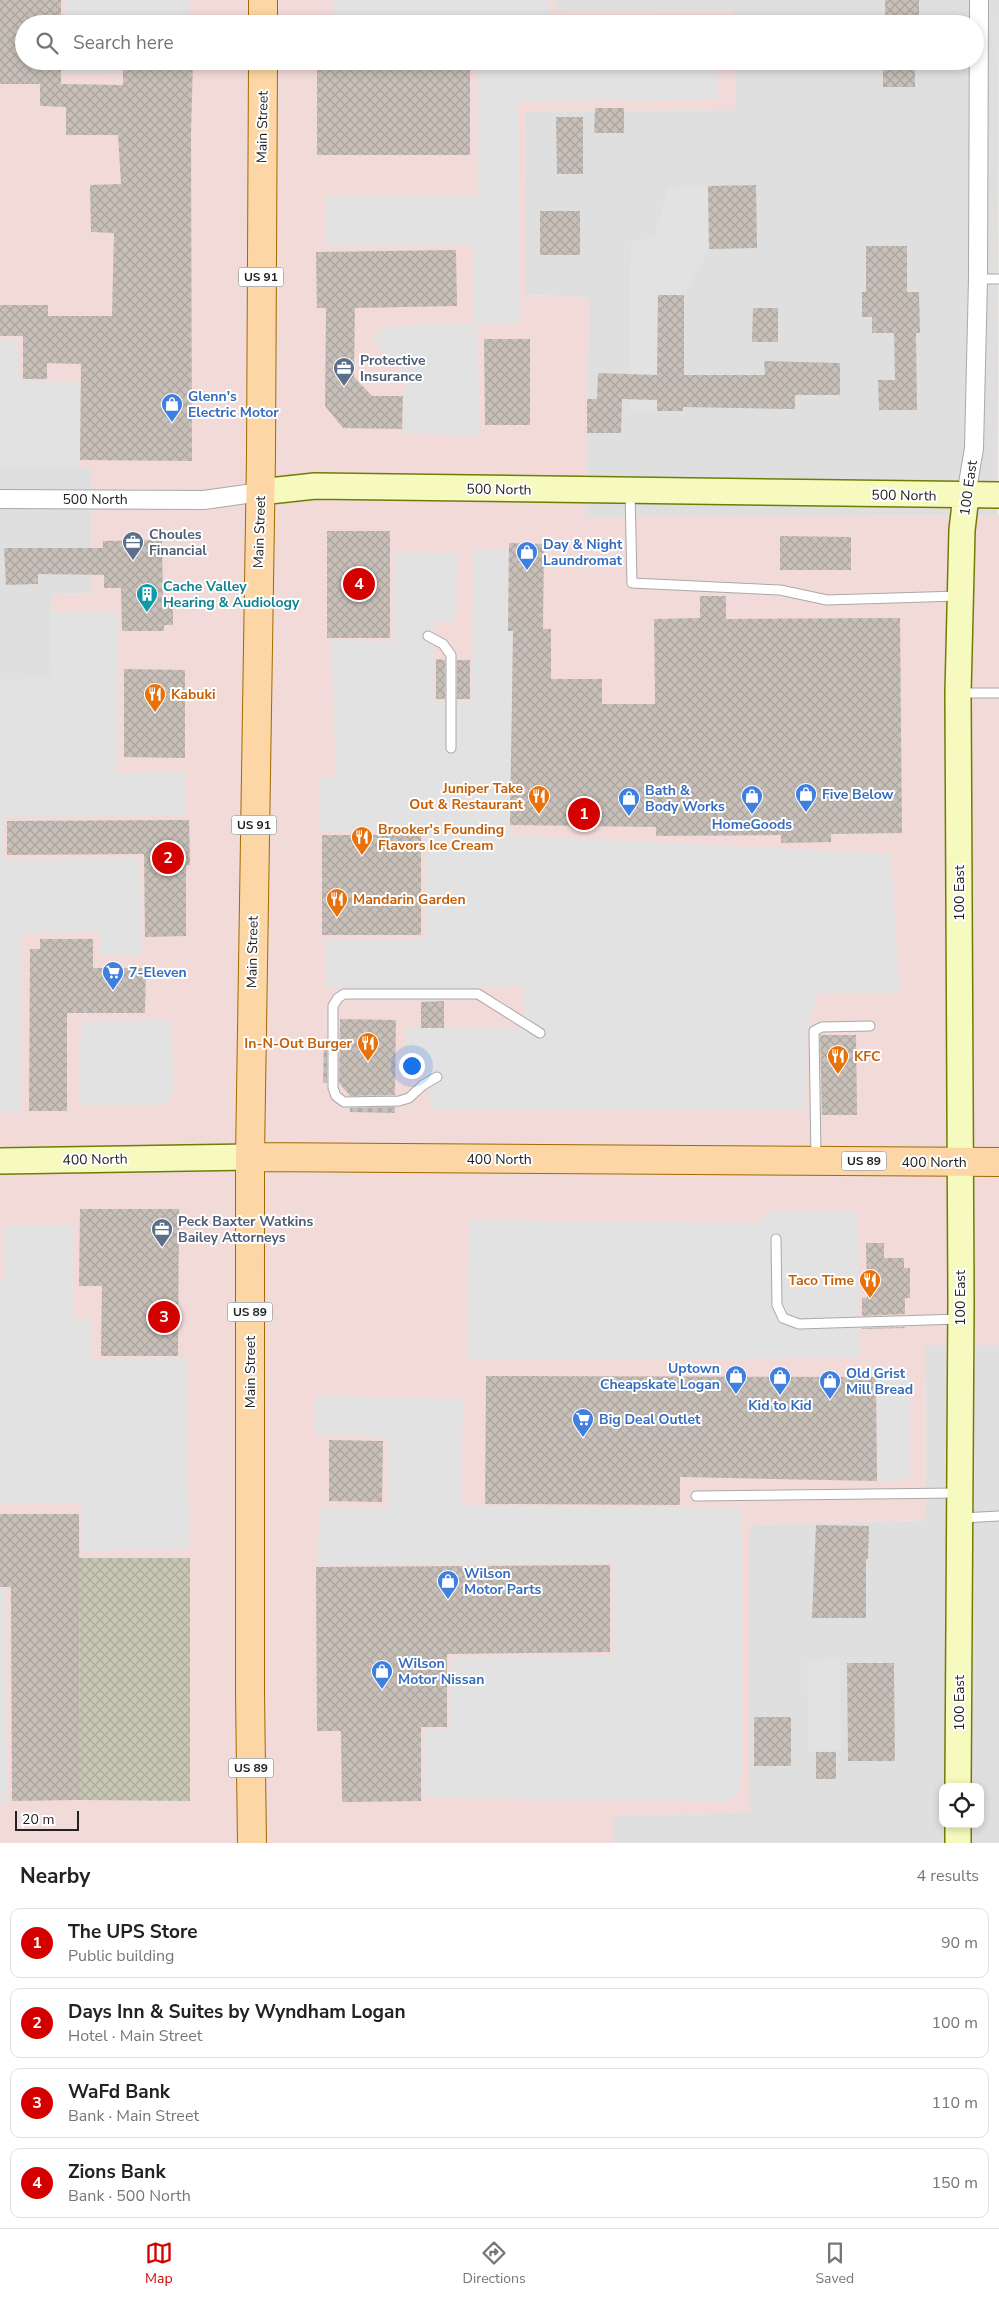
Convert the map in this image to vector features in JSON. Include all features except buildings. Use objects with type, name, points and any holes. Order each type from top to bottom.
[{"type":"main road","points":[[263,0],[263,15]]},
{"type":"main road","name":"Main Street","points":[[252,1843],[250,1693],[250,1157],[260,492],[263,70]]},
{"type":"main road","name":"400 North","points":[[250,1157],[999,1162]]},
{"type":"street","name":"100 East","points":[[979,0],[979,15]]},
{"type":"street","name":"100 East","points":[[958,1783],[960,1162],[958,693],[962,530],[974,448],[978,279],[979,70]]},
{"type":"street","name":"500 North","points":[[0,499],[204,500],[315,486],[999,495]]},
{"type":"street","name":"400 North","points":[[0,1161],[250,1157]]},
{"type":"street","points":[[958,1828],[958,1843]]},
{"type":"lane","points":[[978,279],[999,279]]},
{"type":"lane","points":[[630,491],[632,583],[780,590],[827,600],[960,596]]},
{"type":"lane","points":[[428,636],[443,644],[451,655],[451,748]]},
{"type":"lane","points":[[958,693],[999,693]]},
{"type":"lane","points":[[437,1076],[423,1085],[409,1098],[399,1102],[344,1102],[336,1096],[333,1088],[333,1006],[338,998],[344,994],[478,994],[540,1033]]},
{"type":"lane","points":[[816,1161],[814,1031],[822,1027],[870,1026]]},
{"type":"lane","points":[[776,1239],[777,1304],[782,1318],[799,1324],[960,1319]]},
{"type":"lane","points":[[696,1496],[960,1493]]},
{"type":"lane","points":[[960,1518],[999,1516]]},
{"type":"shaded area","points":[[0,0],[556,0],[557,12],[733,10],[733,15],[15,15],[15,70],[734,70],[735,110],[526,111],[525,295],[589,297],[586,517],[999,515],[999,1345],[925,1345],[926,1520],[750,1525],[750,1812],[614,1816],[613,1843],[0,1843],[0,680],[52,678],[51,595],[92,594],[91,468],[0,467]]},
{"type":"shaded area","points":[[65,0],[190,0],[190,15],[65,15]]},
{"type":"shaded area","points":[[334,0],[550,0],[550,15],[334,15]]},
{"type":"shaded area","points":[[556,0],[999,0],[998,515],[586,517],[589,297],[524,295],[526,111],[735,110],[734,70],[984,70],[984,15],[732,15],[732,10],[556,12]]},
{"type":"shaded area","points":[[64,70],[120,70],[120,74],[64,73]]},
{"type":"shaded area","points":[[477,70],[717,70],[717,100],[518,101],[519,323],[478,324],[479,435],[403,434],[403,396],[410,377],[372,341],[383,328],[426,324],[474,324],[474,246],[325,246],[325,196],[477,195]]},
{"type":"shaded area","points":[[708,186],[709,249],[684,295],[658,295],[657,411],[630,410],[631,241],[654,238],[668,188]]},
{"type":"shaded area","points":[[0,339],[18,339],[20,380],[79,382],[79,468],[0,467]]},
{"type":"shaded area","points":[[0,467],[91,468],[92,594],[51,595],[52,678],[0,680]]},
{"type":"shaded area","points":[[473,550],[509,550],[508,630],[513,631],[510,825],[512,835],[891,854],[900,993],[817,994],[807,1034],[806,1109],[430,1109],[430,1076],[405,1076],[405,1028],[524,1028],[524,986],[470,988],[325,987],[325,940],[425,939],[426,833],[320,832],[320,777],[336,777],[331,640],[394,641],[395,552],[457,553],[456,621],[434,621],[433,701],[472,701]]},
{"type":"shaded area","points":[[117,611],[118,773],[186,772],[186,816],[4,817],[4,859],[140,858],[142,956],[99,955],[99,932],[21,934],[22,1111],[0,1111],[0,680],[52,677],[52,612]]},
{"type":"shaded area","points":[[172,1020],[173,1095],[163,1105],[79,1106],[81,1021]]},
{"type":"shaded area","points":[[768,1211],[858,1212],[859,1358],[468,1360],[469,1220],[757,1223]]},
{"type":"shaded area","points":[[73,1225],[74,1320],[92,1320],[92,1359],[187,1358],[189,1549],[82,1551],[81,1503],[0,1504],[0,1280],[5,1279],[4,1226]]},
{"type":"shaded area","points":[[925,1345],[999,1345],[999,1843],[613,1843],[613,1816],[750,1812],[750,1525],[926,1520]]},
{"type":"shaded area","points":[[909,1376],[910,1480],[877,1481],[876,1377]]},
{"type":"shaded area","points":[[316,1396],[463,1399],[461,1506],[741,1508],[742,1779],[739,1793],[726,1801],[424,1798],[424,1730],[450,1729],[451,1657],[613,1655],[613,1563],[317,1565],[320,1507],[387,1507],[388,1437],[315,1435]]},
{"type":"shaded area","points":[[79,1558],[190,1558],[190,1801],[80,1800]]},
{"type":"shaded area","points":[[0,1590],[6,1590],[7,1803],[0,1803]]},
{"type":"shaded area","points":[[840,1659],[841,1750],[809,1751],[807,1660]]},
{"type":"place","name":"Protective Insurance","points":[[344,387]]},
{"type":"place","name":"Glenn's Electric Motor","points":[[172,423]]},
{"type":"place","name":"Choules Financial","points":[[133,561]]},
{"type":"place","name":"Day & Night Laundromat","points":[[527,571]]},
{"type":"place","name":"Zions Bank","points":[[359,584]]},
{"type":"place","name":"Cache Valley Hearing & Audiology","points":[[147,613]]},
{"type":"place","name":"Kabuki","points":[[155,713]]},
{"type":"place","name":"Five Below","points":[[806,813]]},
{"type":"place","name":"The UPS Store","points":[[584,814]]},
{"type":"place","name":"Juniper Take Out & Restaurant","points":[[539,815]]},
{"type":"place","name":"HomeGoods","points":[[752,815]]},
{"type":"place","name":"Bath & Body Works","points":[[629,817]]},
{"type":"place","name":"Brooker's Founding Flavors Ice Cream","points":[[362,856]]},
{"type":"place","name":"Days Inn & Suites by Wyndham Logan","points":[[168,858]]},
{"type":"place","name":"Mandarin Garden","points":[[337,918]]},
{"type":"place","name":"7-Eleven","points":[[113,991]]},
{"type":"place","name":"In-N-Out Burger","points":[[368,1062]]},
{"type":"place","name":"KFC","points":[[838,1075]]},
{"type":"place","name":"Peck Baxter Watkins Bailey Attorneys","points":[[162,1248]]},
{"type":"place","name":"Taco Time","points":[[870,1299]]},
{"type":"place","name":"WaFd Bank","points":[[164,1317]]},
{"type":"place","name":"Uptown Cheapskate Logan","points":[[736,1395]]},
{"type":"place","name":"Kid to Kid","points":[[780,1396]]},
{"type":"place","name":"Old Grist Mill Bread","points":[[830,1400]]},
{"type":"place","name":"Big Deal Outlet","points":[[583,1438]]},
{"type":"place","name":"Wilson Motor Parts","points":[[448,1600]]},
{"type":"place","name":"Wilson Motor Nissan","points":[[382,1690]]}]
